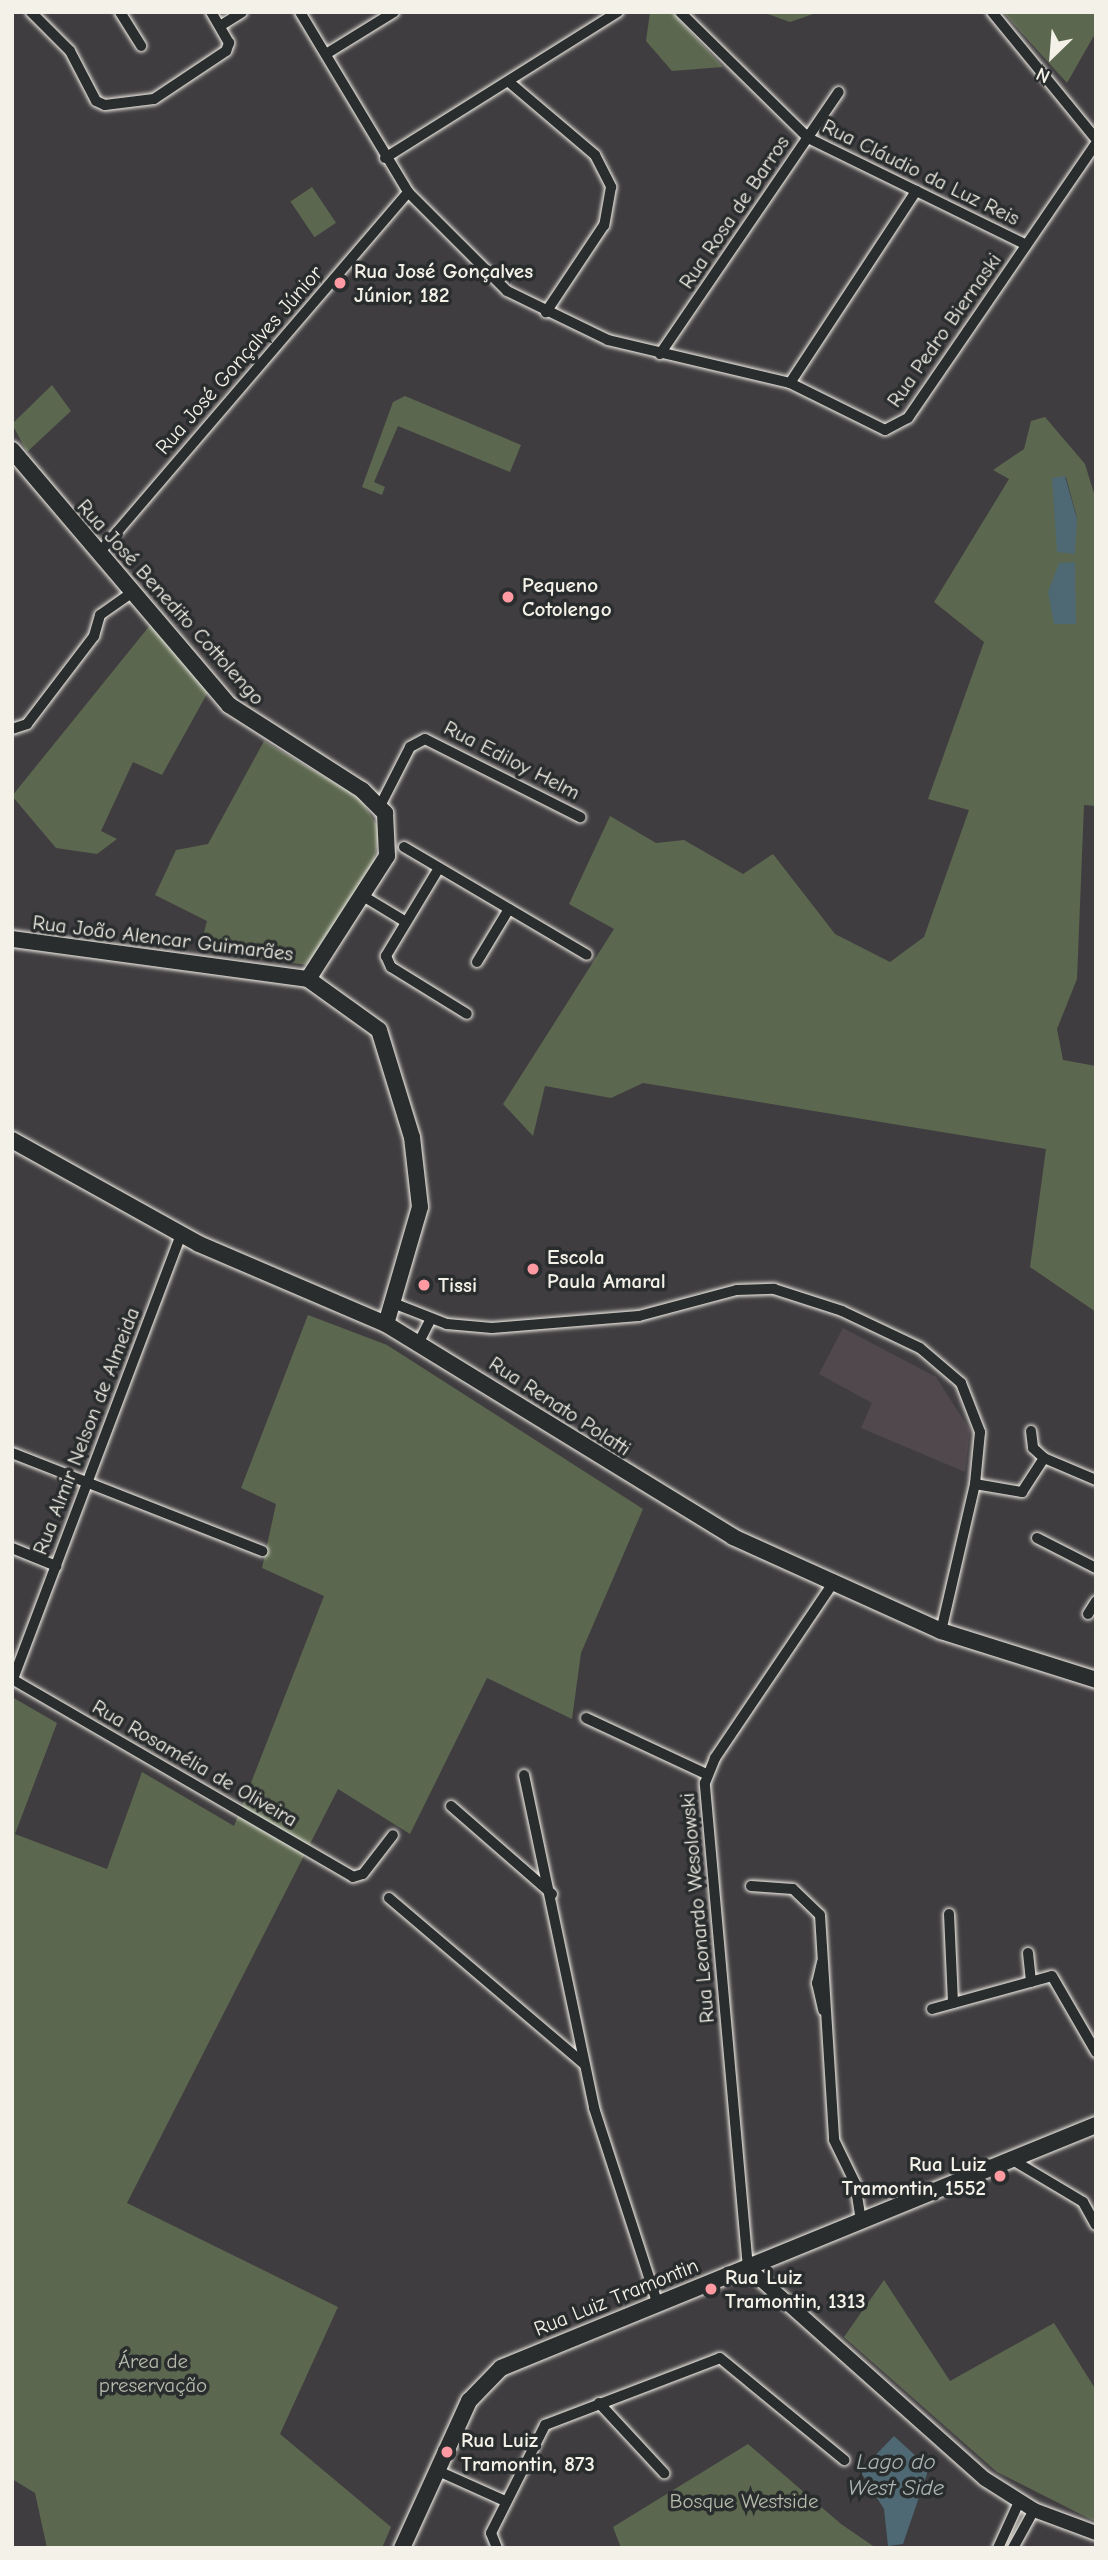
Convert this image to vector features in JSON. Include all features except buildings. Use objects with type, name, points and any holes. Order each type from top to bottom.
[{"type":"main road","name":"Rua José Benedito Cottolengo","points":[[12,450],[238,713],[381,804]]},
{"type":"main road","points":[[381,804],[390,849],[363,896],[308,979],[370,1020],[396,1072],[421,1188],[417,1224],[386,1324]]},
{"type":"main road","name":"Rua João Alencar Guimarães","points":[[12,939],[308,979]]},
{"type":"main road","name":"Rua Renato Polatti","points":[[12,1140],[181,1235],[386,1324],[419,1342],[700,1520],[941,1631],[1096,1680]]},
{"type":"main road","name":"Rua Luiz Tramontin","points":[[402,2548],[436,2470],[485,2380],[516,2360],[1096,2125]]},
{"type":"street","points":[[31,12],[70,51],[96,100],[105,105],[154,99],[226,51],[217,17],[242,12]]},
{"type":"street","points":[[120,12],[141,46]]},
{"type":"street","points":[[300,12],[385,158],[408,192],[495,282],[546,312],[660,355],[790,383],[916,191]]},
{"type":"street","points":[[326,54],[394,12]]},
{"type":"street","points":[[385,158],[618,12]]},
{"type":"street","name":"Rua Cláudio da Luz Reis","points":[[680,12],[808,138],[1026,246]]},
{"type":"street","points":[[992,12],[1096,141]]},
{"type":"street","points":[[509,82],[595,155],[611,187],[604,225],[546,312]]},
{"type":"street","name":"Rua Rosa de Barros","points":[[660,355],[839,92]]},
{"type":"street","name":"Rua Pedro Biernaski","points":[[790,383],[891,430],[908,418],[1096,141]]},
{"type":"street","name":"Rua José Gonçalves Júnior","points":[[99,553],[408,192]]},
{"type":"street","points":[[12,729],[27,724],[94,636],[100,615],[134,591]]},
{"type":"street","name":"Rua Ediloy Helm","points":[[381,804],[410,747],[425,739],[580,817]]},
{"type":"street","points":[[404,847],[587,955]]},
{"type":"street","points":[[439,868],[406,922],[388,962],[467,1014]]},
{"type":"street","points":[[363,896],[406,922]]},
{"type":"street","points":[[477,962],[509,909]]},
{"type":"street","name":"Rua Almir Nelson de Almeida","points":[[13,1679],[181,1235]]},
{"type":"street","points":[[393,1303],[430,1320],[511,1327],[658,1313],[753,1288],[794,1293],[905,1339],[950,1371],[977,1413],[975,1484],[941,1631]]},
{"type":"street","points":[[419,1342],[430,1320]]},
{"type":"street","points":[[1031,1431],[1033,1448],[1044,1458],[1096,1480]]},
{"type":"street","points":[[12,1453],[262,1551]]},
{"type":"street","points":[[975,1484],[1022,1492],[1044,1458]]},
{"type":"street","points":[[1037,1538],[1096,1568]]},
{"type":"street","points":[[12,1548],[56,1566]]},
{"type":"street","name":"Rua Leonardo Wesolowski","points":[[748,2268],[706,1774],[833,1583]]},
{"type":"street","points":[[1088,1614],[1096,1601]]},
{"type":"street","name":"Rua Rosamélia de Oliveira","points":[[13,1679],[359,1878],[393,1835]]},
{"type":"street","points":[[586,1718],[706,1774]]},
{"type":"street","points":[[524,1775],[552,1894],[584,2064],[657,2302]]},
{"type":"street","points":[[451,1806],[552,1894]]},
{"type":"street","points":[[751,1886],[793,1889],[810,1900],[820,1915],[825,1954],[834,2140],[855,2183],[862,2221]]},
{"type":"street","points":[[389,1898],[584,2064]]},
{"type":"street","points":[[950,1913],[953,2003]]},
{"type":"street","points":[[1028,1953],[1031,1982]]},
{"type":"street","points":[[932,2009],[1052,1976],[1096,2052]]},
{"type":"street","points":[[1011,2159],[1083,2202],[1096,2225]]},
{"type":"street","points":[[748,2268],[963,2461],[1019,2502],[1096,2533]]},
{"type":"street","points":[[497,2548],[491,2533],[538,2432],[599,2403],[726,2358],[845,2459]]},
{"type":"street","points":[[599,2403],[664,2473]]},
{"type":"street","points":[[436,2470],[505,2501]]},
{"type":"street","points":[[998,2548],[1019,2502]]},
{"type":"street","points":[[1013,2548],[1034,2510]]},
{"type":"shaded area","points":[[843,1328],[936,1377],[970,1430],[965,1472],[861,1428],[872,1403],[819,1374]]},
{"type":"green space","points":[[650,12],[672,12],[723,67],[672,71],[646,41]]},
{"type":"green space","points":[[762,12],[819,12],[790,22]]},
{"type":"green space","points":[[1003,12],[1096,12],[1096,32],[1067,83]]},
{"type":"green space","points":[[312,187],[336,223],[314,237],[290,202]]},
{"type":"green space","points":[[52,385],[71,411],[27,452],[12,424]]},
{"type":"green space","points":[[405,396],[521,445],[510,472],[398,426],[374,482],[385,487],[382,495],[362,487],[393,402]]},
{"type":"green space","points":[[1045,417],[1085,464],[1096,500],[1096,806],[1084,805],[1077,979],[1057,1029],[1063,1060],[1096,1066],[1096,1312],[1030,1267],[1046,1149],[643,1083],[611,1098],[545,1086],[533,1136],[503,1104],[614,929],[569,904],[610,816],[656,843],[684,840],[743,874],[773,854],[835,934],[890,962],[924,937],[969,810],[928,799],[984,642],[934,602],[1009,479],[993,470],[1024,449],[1031,421]],"holes":[[[1066,477],[1077,518],[1052,479]]]},
{"type":"green space","points":[[151,624],[208,692],[162,775],[133,762],[101,831],[117,839],[97,854],[56,848],[12,796]]},
{"type":"green space","points":[[264,741],[360,798],[380,830],[374,862],[308,965],[199,951],[207,921],[155,895],[176,850],[208,844]]},
{"type":"green space","name":"Área de preservação","points":[[308,1315],[387,1345],[643,1509],[581,1653],[572,1719],[487,1678],[410,1834],[338,1789],[127,2203],[338,2307],[280,2434],[391,2527],[382,2548],[47,2548],[35,2493],[12,2479],[12,1697],[57,1723],[15,1834],[107,1869],[142,1772],[234,1826],[324,1596],[262,1568],[276,1504],[241,1488]]},
{"type":"green space","points":[[884,2280],[950,2381],[1054,2323],[1096,2390],[1096,2522],[997,2472],[844,2337]]},
{"type":"green space","name":"Bosque Westside","points":[[748,2444],[841,2524],[876,2548],[621,2548],[613,2527]]},
{"type":"water","points":[[1065,476],[1077,519],[1075,554],[1057,552],[1052,478]]},
{"type":"water","points":[[1075,562],[1076,624],[1054,624],[1048,592],[1059,563]]},
{"type":"water","name":"Lago do West Side","points":[[894,2436],[929,2468],[903,2544],[888,2546],[884,2509],[860,2471]]},
{"type":"place","name":"Rua José Gonçalves Júnior, 182","points":[[340,283]]},
{"type":"place","name":"Pequeno Cotolengo","points":[[508,597]]},
{"type":"place","name":"Escola Paula Amaral","points":[[533,1269]]},
{"type":"place","name":"Tissi","points":[[424,1285]]},
{"type":"place","name":"Rua Luiz Tramontin, 1552","points":[[1000,2176]]},
{"type":"place","name":"Rua Luiz Tramontin, 1313","points":[[711,2289]]},
{"type":"place","name":"Rua Luiz Tramontin, 873","points":[[447,2452]]}]
